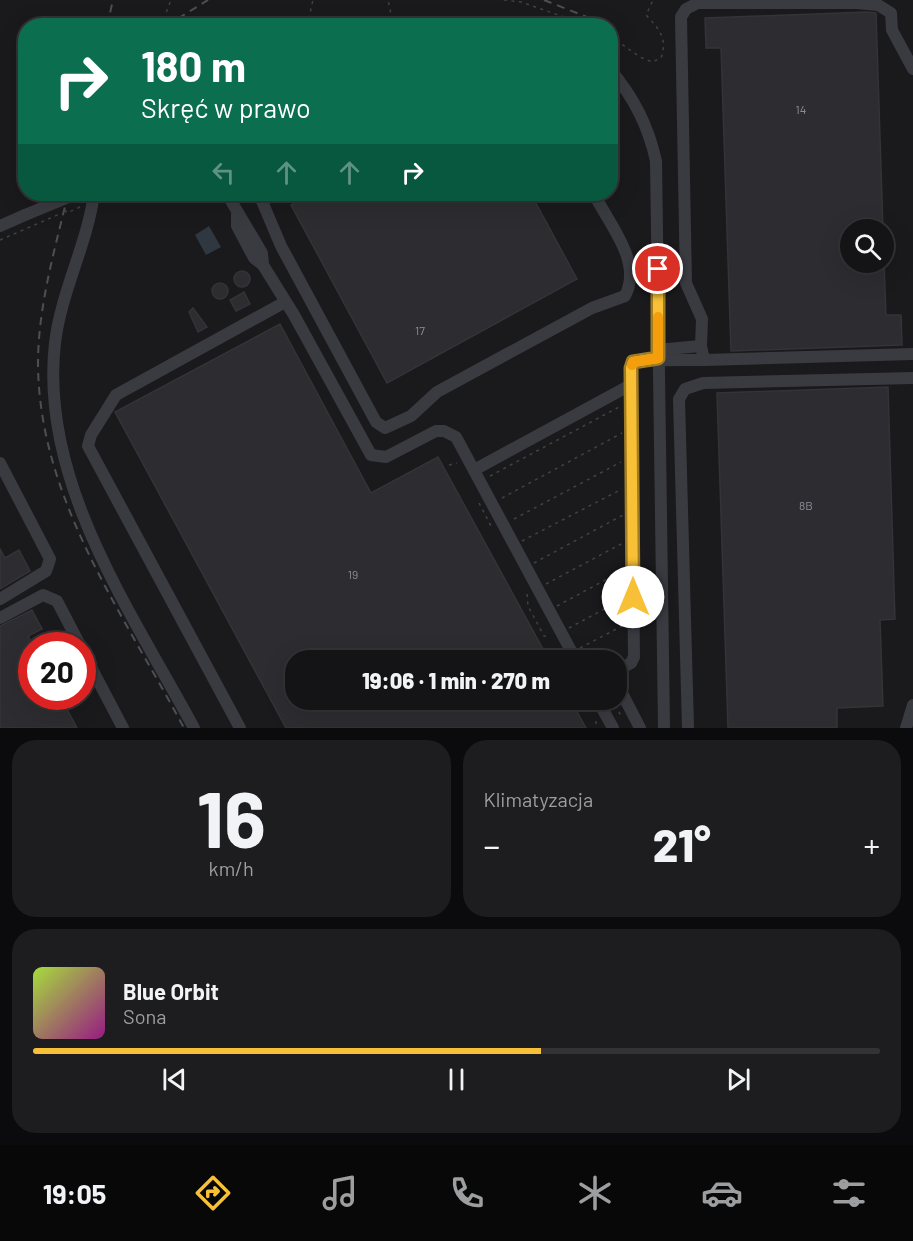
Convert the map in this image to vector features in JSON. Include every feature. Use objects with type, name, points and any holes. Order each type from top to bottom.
[{"type":"street","points":[[704,360],[701,346],[702,319],[686,283],[680,28],[686,9],[698,3],[878,5],[891,13],[892,30],[913,69]]},
{"type":"street","points":[[618,80],[639,109],[650,132],[656,161],[664,728]]},
{"type":"street","points":[[0,226],[59,201]]},
{"type":"street","points":[[93,201],[90,220],[56,340],[53,391],[60,444],[83,517],[194,728]]},
{"type":"street","points":[[230,201],[237,214],[237,226],[254,258],[263,265],[285,302],[371,455],[386,457],[436,431],[444,431],[456,437],[561,633],[575,650]]},
{"type":"street","points":[[262,201],[281,246],[376,422],[385,428],[411,416],[437,392],[592,308],[625,296],[631,284],[630,262],[598,201]]},
{"type":"street","points":[[240,728],[88,446],[91,435],[116,395],[285,302]]},
{"type":"street","points":[[658,358],[667,349],[701,346]]},
{"type":"street","points":[[627,665],[634,657],[631,387],[633,362],[658,358],[666,362],[913,354]]},
{"type":"street","points":[[688,728],[679,399],[685,389],[703,383],[913,378]]},
{"type":"street","points":[[474,470],[625,388],[631,387]]},
{"type":"street","points":[[0,464],[50,559],[46,571],[0,599]]},
{"type":"street","points":[[0,618],[43,596],[57,601],[73,632]]},
{"type":"street","points":[[96,677],[123,728]]},
{"type":"street","points":[[906,728],[913,705]]},
{"type":"street","points":[[603,710],[613,728]]},
{"type":"street","points":[[627,710],[640,728]]},
{"type":"path","points":[[164,18],[171,0]]},
{"type":"path","points":[[309,18],[313,0]]},
{"type":"path","points":[[388,0],[391,14],[389,18]]},
{"type":"path","points":[[504,0],[522,2],[567,18]]},
{"type":"path","points":[[618,42],[640,57],[652,62],[662,58],[665,47],[663,33],[646,15],[653,0]]},
{"type":"path","points":[[0,240],[61,214],[62,211],[67,210],[67,213],[88,201]]},
{"type":"path","points":[[487,478],[625,404]]},
{"type":"path","points":[[499,500],[625,432]]},
{"type":"path","points":[[510,521],[625,459]]},
{"type":"path","points":[[522,542],[626,486]]},
{"type":"path","points":[[533,563],[626,514]]},
{"type":"path","points":[[545,585],[626,541]]},
{"type":"path","points":[[556,606],[626,569]]},
{"type":"path","points":[[527,594],[528,606],[544,636],[554,637],[626,597]]},
{"type":"path","points":[[585,650],[627,624]]},
{"type":"path","points":[[620,710],[622,718]]},
{"type":"path","points":[[592,714],[596,728]]},
{"type":"shaded area","points":[[209,226],[221,247],[206,255],[195,235]]},
{"type":"building","points":[[876,13],[883,219],[840,219],[840,273],[884,273],[886,315],[901,315],[902,345],[731,351],[721,48],[706,48],[705,18]]},
{"type":"building","points":[[299,201],[535,201],[577,279],[387,383],[291,205]]},
{"type":"building","points":[[242,271],[248,273],[250,279],[248,285],[242,287],[236,285],[234,279],[236,273]]},
{"type":"building","points":[[220,283],[226,285],[228,291],[226,297],[220,299],[214,297],[212,291],[214,285]]},
{"type":"building","points":[[244,292],[250,304],[236,311],[230,300]]},
{"type":"building","points":[[193,308],[207,327],[198,332],[189,312]]},
{"type":"building","points":[[280,324],[371,493],[438,457],[544,650],[285,650],[285,710],[576,710],[586,728],[286,728],[115,412]]},
{"type":"building","points":[[888,387],[895,619],[880,620],[883,706],[837,708],[837,728],[728,728],[717,393]]},
{"type":"building","points":[[0,549],[5,558],[19,550],[30,571],[0,589]]},
{"type":"building","points":[[32,610],[42,629],[36,632],[18,632],[18,710],[67,710],[77,728],[0,728],[0,626]]},
{"type":"railway","points":[[109,18],[113,0]]},
{"type":"railway","points":[[179,18],[208,0]]},
{"type":"railway","points":[[544,0],[589,18]]},
{"type":"railway","points":[[66,201],[48,278],[41,321],[38,364],[42,414],[53,462],[88,554],[184,728]]},
{"type":"slow traffic","points":[[632,365],[633,362],[658,358],[658,317]]},
{"type":"route","points":[[633,597],[631,368],[633,362],[658,358],[658,269]]}]
